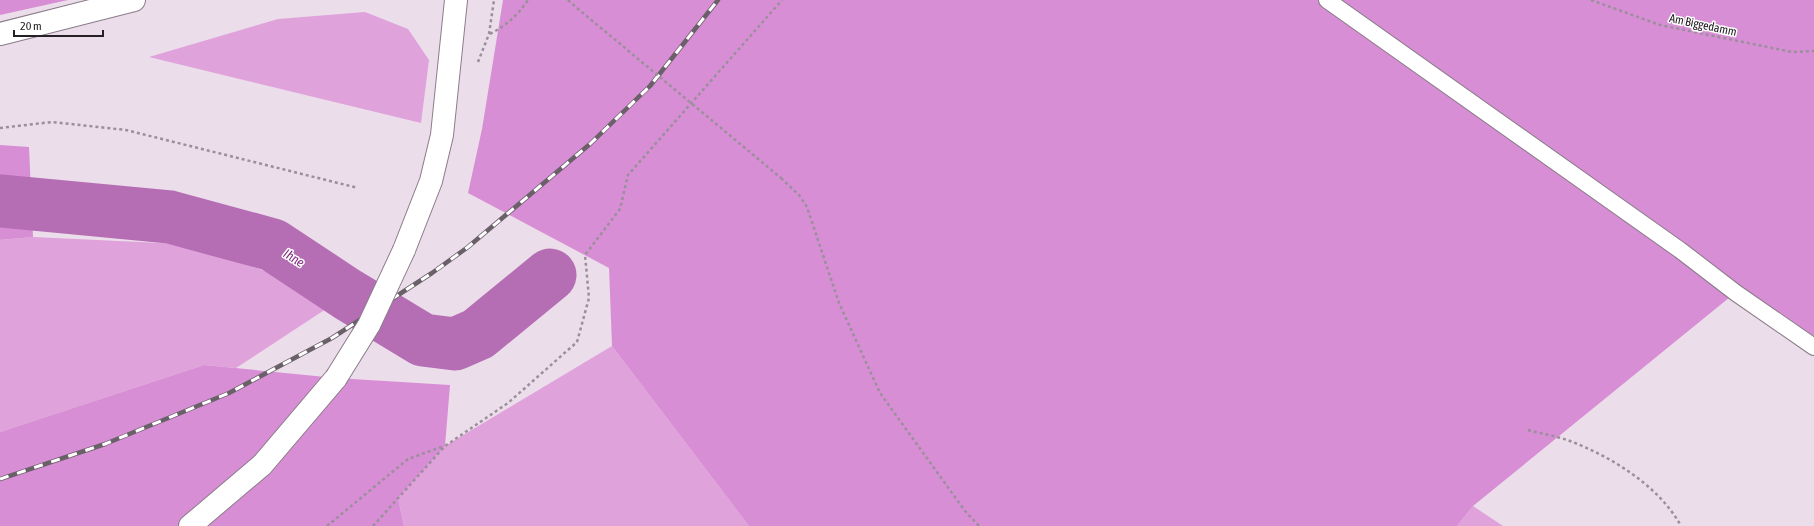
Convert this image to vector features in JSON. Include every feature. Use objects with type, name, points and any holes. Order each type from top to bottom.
[{"type":"main road","points":[[0,34],[134,0]]},
{"type":"main road","points":[[190,526],[262,464],[336,378],[369,324],[404,250],[431,180],[442,134],[456,0]]},
{"type":"lane","points":[[1328,0],[1680,250],[1736,293],[1814,347]]},
{"type":"path","points":[[489,34],[504,27],[517,17],[528,0]]},
{"type":"path","points":[[568,0],[781,178],[799,195],[807,207],[839,303],[880,393],[965,511],[979,526]]},
{"type":"path","points":[[373,526],[445,446],[508,403],[577,342],[589,298],[585,255],[620,209],[628,175],[782,0]]},
{"type":"path","name":"Am Biggedamm","points":[[1591,0],[1660,25],[1792,52],[1814,50]]},
{"type":"path","points":[[0,128],[52,122],[126,130],[358,188]]},
{"type":"path","points":[[1528,430],[1570,441],[1616,463],[1651,487],[1681,525]]},
{"type":"path","points":[[326,526],[408,459],[445,446]]},
{"type":"shaded area","points":[[0,0],[68,0],[0,15]]},
{"type":"shaded area","points":[[503,0],[1814,0],[1814,336],[1735,293],[1473,506],[1457,526],[749,526],[612,346],[609,268],[468,193],[482,129]]},
{"type":"shaded area","points":[[365,12],[408,29],[429,60],[421,123],[149,57],[278,19]]},
{"type":"shaded area","points":[[0,145],[29,147],[33,237],[0,240]]},
{"type":"shaded area","points":[[33,237],[183,244],[299,282],[326,309],[236,368],[204,365],[0,432],[0,240]]},
{"type":"shaded area","points":[[612,346],[749,526],[404,526],[398,498],[445,446]]},
{"type":"shaded area","points":[[204,365],[336,378],[450,385],[445,446],[398,498],[404,526],[0,526],[0,432]]},
{"type":"shaded area","points":[[1473,506],[1503,526],[1457,526]]},
{"type":"waterway","name":"Ihne","points":[[0,201],[170,217],[273,245],[347,294],[423,340],[455,344],[478,334],[550,275]]},
{"type":"railway","points":[[0,479],[105,444],[229,393],[332,338],[432,273],[468,247],[590,144],[650,86],[718,0]]}]
